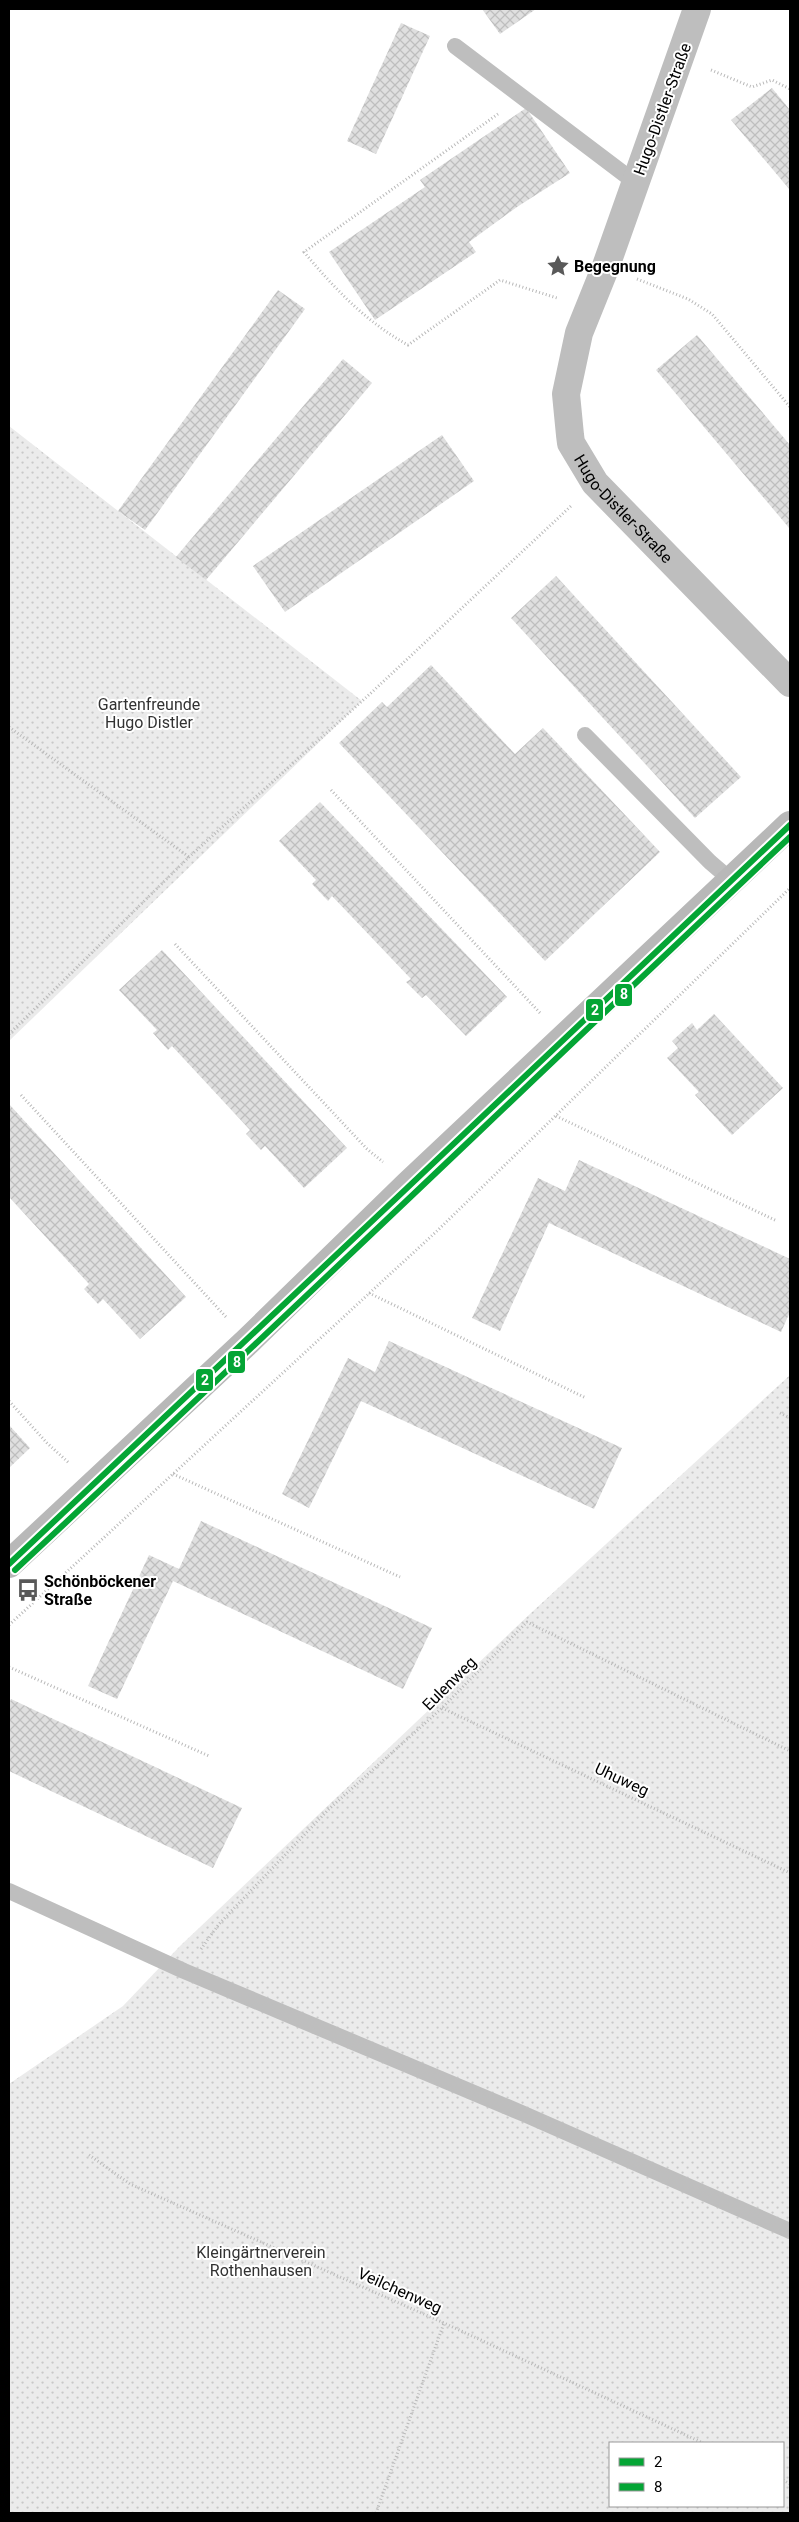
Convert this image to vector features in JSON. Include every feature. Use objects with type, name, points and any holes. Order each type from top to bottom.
[{"type":"main road","points":[[9,1564],[248,1341],[404,1189],[790,825]]},
{"type":"street","name":"Hugo-Distler-Straße","points":[[697,9],[606,266],[578,333],[566,394],[571,443],[595,483],[790,683]]},
{"type":"lane","points":[[455,46],[636,182]]},
{"type":"lane","points":[[585,735],[710,862],[732,880]]},
{"type":"lane","points":[[9,1891],[184,1971],[524,2114],[790,2231]]},
{"type":"path","points":[[680,58],[752,87],[772,80],[790,89]]},
{"type":"path","points":[[521,97],[304,252],[331,285],[375,325],[408,345],[500,280],[588,308]]},
{"type":"path","points":[[606,266],[688,299],[712,314],[790,407]]},
{"type":"path","points":[[9,1034],[189,857],[372,693],[595,483]]},
{"type":"path","points":[[9,727],[189,857]]},
{"type":"path","points":[[331,790],[544,1018]]},
{"type":"path","points":[[9,1625],[438,1230],[790,888]]},
{"type":"path","points":[[175,944],[367,1149],[389,1168]]},
{"type":"path","points":[[21,1095],[227,1318]]},
{"type":"path","points":[[556,1116],[777,1221]]},
{"type":"path","points":[[369,1294],[586,1398]]},
{"type":"path","points":[[9,1400],[47,1443],[72,1465]]},
{"type":"path","points":[[780,1412],[790,1418]]},
{"type":"path","points":[[173,1474],[400,1577]]},
{"type":"path","name":"Eulenweg","points":[[184,1971],[219,1924],[329,1809],[442,1708],[527,1622],[790,1752]]},
{"type":"path","points":[[9,1667],[209,1756]]},
{"type":"path","name":"Uhuweg","points":[[442,1708],[790,1873]]},
{"type":"path","name":"Veilchenweg","points":[[90,2155],[130,2184],[444,2323],[701,2442]]},
{"type":"path","points":[[376,2513],[444,2323]]},
{"type":"green space","name":"Gartenfreunde Hugo Distler","points":[[9,426],[362,701],[9,1041]]},
{"type":"green space","name":"Kleingärtnerverein Rothenhausen","points":[[790,1375],[790,2513],[9,2513],[9,2084],[123,2006],[180,1946],[531,1613]]},
{"type":"building","points":[[482,9],[536,9],[500,34]]},
{"type":"building","points":[[401,23],[430,36],[376,154],[347,141]]},
{"type":"building","points":[[772,88],[790,110],[790,190],[731,120]]},
{"type":"building","points":[[526,108],[570,173],[517,207],[469,242],[476,252],[375,320],[329,252],[425,187],[420,180]]},
{"type":"building","points":[[278,290],[305,309],[145,530],[118,511]]},
{"type":"building","points":[[697,335],[790,445],[790,529],[656,370]]},
{"type":"building","points":[[343,359],[372,383],[206,580],[176,557]]},
{"type":"building","points":[[442,435],[474,481],[285,612],[253,566]]},
{"type":"building","points":[[556,576],[741,777],[695,818],[511,618]]},
{"type":"building","points":[[431,665],[515,754],[543,728],[660,852],[545,961],[339,743],[382,702],[387,707]]},
{"type":"building","points":[[320,802],[507,997],[466,1036],[426,995],[422,998],[406,982],[411,979],[332,896],[328,901],[312,884],[316,880],[279,841]]},
{"type":"building","points":[[162,950],[347,1148],[304,1188],[265,1146],[261,1150],[246,1134],[250,1130],[172,1046],[168,1050],[153,1033],[157,1030],[119,990]]},
{"type":"building","points":[[714,1014],[783,1088],[732,1135],[695,1095],[699,1092],[667,1058],[678,1048],[672,1041],[692,1023],[697,1030]]},
{"type":"building","points":[[9,1104],[186,1297],[140,1339],[103,1299],[98,1304],[84,1289],[89,1284],[10,1198],[9,1200]]},
{"type":"building","points":[[579,1160],[790,1259],[790,1312],[781,1332],[549,1223],[500,1331],[472,1318],[538,1178],[565,1191]]},
{"type":"building","points":[[389,1341],[622,1448],[594,1509],[361,1401],[309,1508],[282,1494],[348,1358],[375,1372]]},
{"type":"building","points":[[9,1425],[30,1448],[9,1468]]},
{"type":"building","points":[[201,1521],[432,1628],[403,1689],[173,1581],[117,1699],[88,1686],[149,1555],[179,1569]]},
{"type":"building","points":[[11,1699],[242,1808],[213,1868],[9,1771],[9,1704]]},
{"type":"transit line","name":"2","points":[[9,1564],[790,825]]},
{"type":"transit line","name":"8","points":[[15,1570],[790,837]]},
{"type":"place","name":"Begegnung","points":[[558,266]]},
{"type":"place","name":"Schönböckener Straße","points":[[28,1590]]}]
